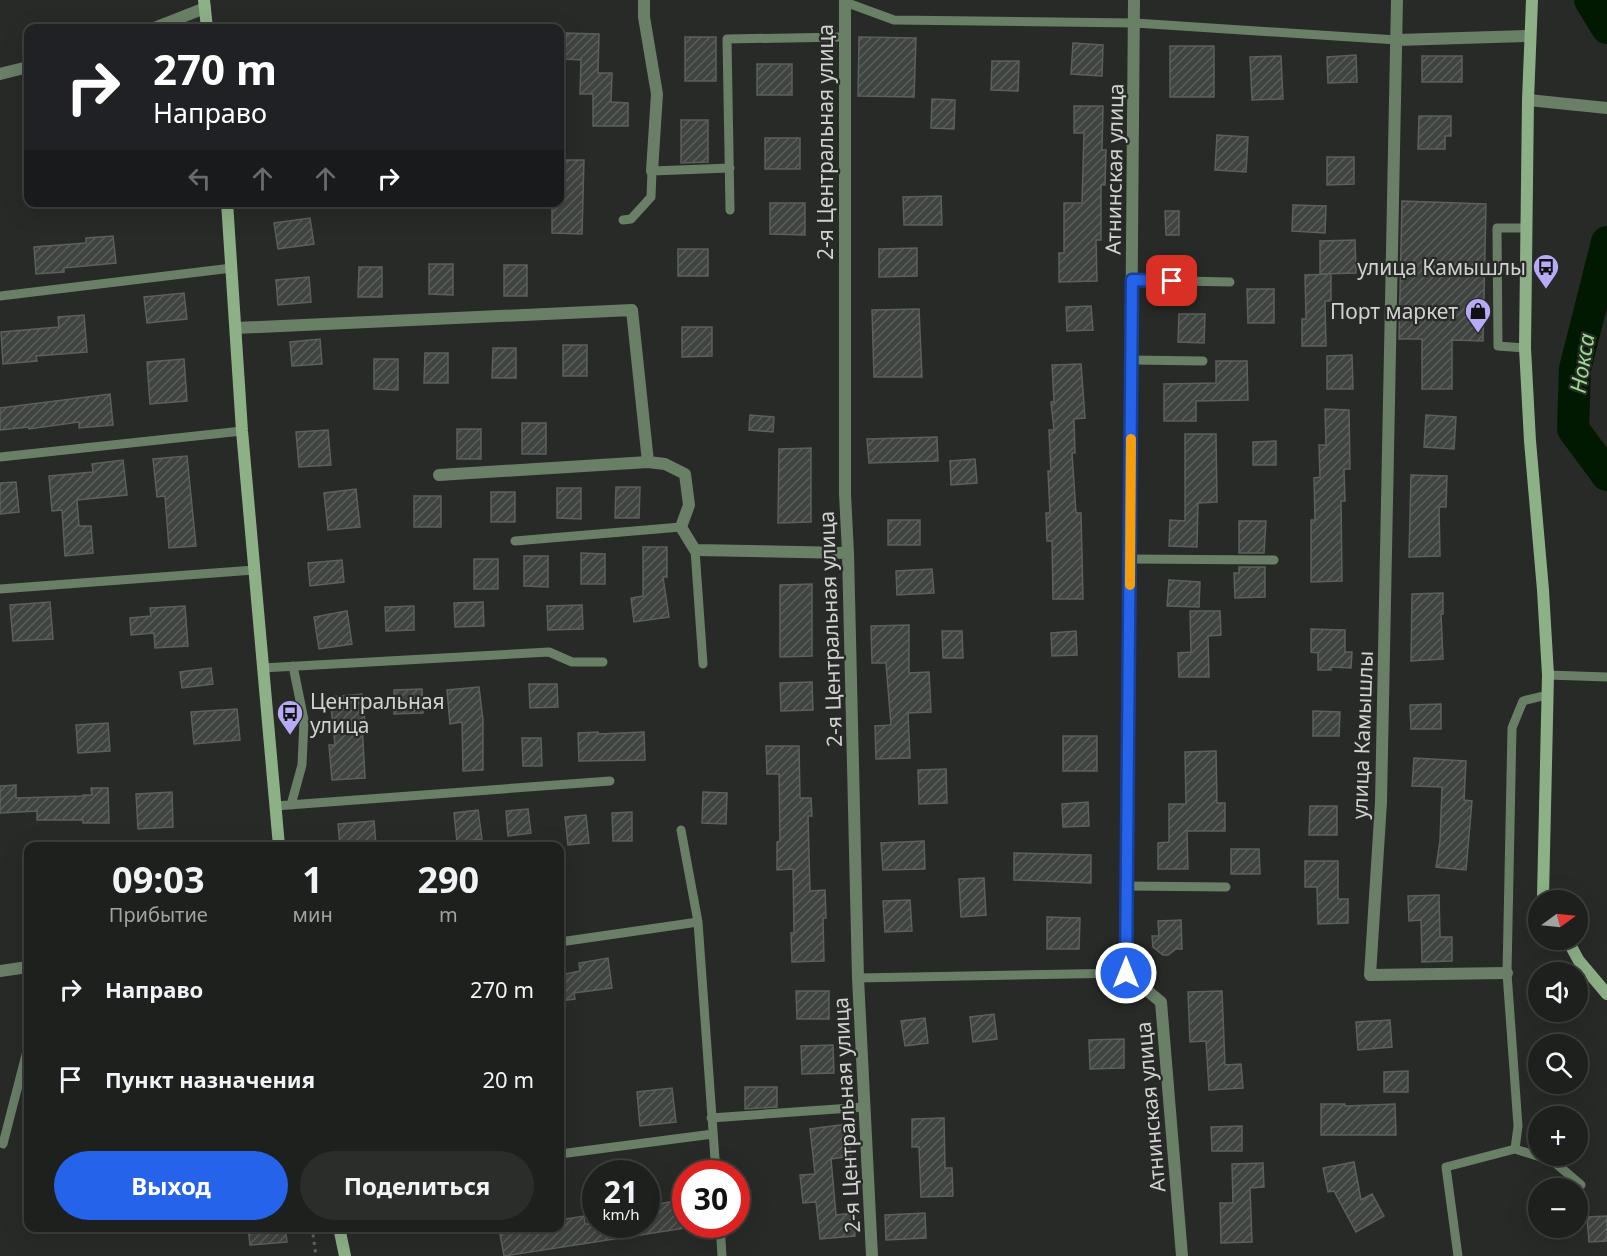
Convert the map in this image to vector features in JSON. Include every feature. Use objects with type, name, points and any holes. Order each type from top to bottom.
[{"type":"street","points":[[644,0],[644,17],[657,94],[652,171]]},
{"type":"street","name":"Атнинская улица","points":[[1134,0],[1126,973],[1161,1002],[1182,1256]]},
{"type":"street","name":"улица Камышлы","points":[[1397,0],[1381,802],[1370,975],[1507,973]]},
{"type":"street","points":[[1532,0],[1528,100],[1525,348],[1548,675],[1543,890]]},
{"type":"street","name":"2-я Центральная улица","points":[[845,1],[845,494],[858,978],[872,1256]]},
{"type":"street","points":[[162,24],[204,4],[206,24]]},
{"type":"street","points":[[1397,40],[1530,36]]},
{"type":"street","points":[[0,74],[24,68]]},
{"type":"street","points":[[1528,100],[1607,108]]},
{"type":"street","points":[[227,207],[242,430],[279,842]]},
{"type":"street","points":[[236,328],[633,310],[648,462]]},
{"type":"street","points":[[439,475],[648,462],[665,464],[685,474],[688,505],[681,527],[694,550],[848,553]]},
{"type":"street","points":[[1573,950],[1579,961],[1607,994]]},
{"type":"street","points":[[0,970],[24,967]]},
{"type":"street","points":[[340,1232],[345,1256]]},
{"type":"lane","points":[[845,1],[894,20],[1135,23],[1397,40]]},
{"type":"lane","points":[[730,210],[727,39],[844,37]]},
{"type":"lane","points":[[623,220],[631,219],[651,197],[652,171],[730,168]]},
{"type":"lane","points":[[1525,348],[1498,346],[1497,228],[1526,228]]},
{"type":"lane","points":[[0,296],[232,268]]},
{"type":"lane","points":[[1132,280],[1230,282]]},
{"type":"lane","points":[[1132,360],[1203,361]]},
{"type":"lane","points":[[0,457],[242,430]]},
{"type":"lane","points":[[515,541],[681,527]]},
{"type":"lane","points":[[694,550],[703,664]]},
{"type":"lane","points":[[1130,560],[1274,560]]},
{"type":"lane","points":[[0,589],[254,570]]},
{"type":"lane","points":[[262,668],[549,652],[572,662],[603,662]]},
{"type":"lane","points":[[291,805],[302,765],[304,720],[293,666]]},
{"type":"lane","points":[[1548,675],[1607,677]]},
{"type":"lane","points":[[1515,1149],[1518,1126],[1507,973],[1512,728],[1523,701],[1547,695]]},
{"type":"lane","points":[[275,806],[610,781]]},
{"type":"lane","points":[[681,830],[698,922],[715,1160]]},
{"type":"lane","points":[[1127,886],[1226,887]]},
{"type":"lane","points":[[564,941],[698,922]]},
{"type":"lane","points":[[858,978],[1126,973]]},
{"type":"lane","points":[[3,1144],[24,1075]]},
{"type":"lane","points":[[711,1118],[865,1107]]},
{"type":"lane","points":[[564,1153],[713,1134]]},
{"type":"lane","points":[[1458,1256],[1446,1167],[1515,1149],[1552,1161],[1573,1178]]},
{"type":"lane","points":[[721,1238],[722,1256]]},
{"type":"path","points":[[313,1232],[316,1256]]},
{"type":"building","points":[[566,33],[599,34],[598,73],[612,73],[611,102],[628,103],[628,126],[593,126],[593,94],[580,94],[581,60],[565,59]]},
{"type":"building","points":[[685,37],[716,37],[716,81],[685,81]]},
{"type":"building","points":[[859,37],[916,38],[914,97],[858,96]]},
{"type":"building","points":[[1073,43],[1103,45],[1102,76],[1071,74]]},
{"type":"building","points":[[1170,46],[1214,46],[1214,97],[1170,97]]},
{"type":"building","points":[[1356,55],[1357,82],[1328,83],[1327,57]]},
{"type":"building","points":[[1281,56],[1283,99],[1252,100],[1250,57]]},
{"type":"building","points":[[1422,56],[1462,56],[1462,82],[1422,82]]},
{"type":"building","points":[[992,61],[1019,61],[1018,91],[991,90]]},
{"type":"building","points":[[757,64],[792,64],[792,95],[757,95]]},
{"type":"building","points":[[932,99],[955,100],[954,129],[931,128]]},
{"type":"building","points":[[1074,106],[1103,106],[1102,150],[1106,150],[1105,185],[1101,185],[1101,240],[1096,240],[1097,281],[1059,282],[1059,253],[1064,253],[1064,203],[1082,203],[1084,133],[1074,133]]},
{"type":"building","points":[[1419,116],[1451,116],[1451,136],[1445,136],[1445,149],[1418,149]]},
{"type":"building","points":[[681,120],[708,120],[708,162],[681,163]]},
{"type":"building","points":[[1217,135],[1248,137],[1246,172],[1215,170]]},
{"type":"building","points":[[765,138],[800,138],[800,169],[765,169]]},
{"type":"building","points":[[1327,157],[1354,157],[1354,184],[1327,185]]},
{"type":"building","points":[[564,160],[584,160],[582,234],[552,233],[552,207],[564,207]]},
{"type":"building","points":[[941,196],[942,225],[904,225],[903,197]]},
{"type":"building","points":[[1402,201],[1486,204],[1483,341],[1452,340],[1452,389],[1422,389],[1422,339],[1399,339]]},
{"type":"building","points":[[770,203],[805,203],[805,235],[770,234]]},
{"type":"building","points":[[1293,205],[1326,206],[1325,233],[1292,231]]},
{"type":"building","points":[[1165,211],[1179,211],[1179,235],[1166,235]]},
{"type":"building","points":[[310,218],[314,244],[278,249],[274,223]]},
{"type":"building","points":[[113,236],[116,263],[64,268],[64,272],[36,274],[34,247],[86,243],[86,238]]},
{"type":"building","points":[[1355,240],[1356,273],[1320,274],[1320,241]]},
{"type":"building","points":[[917,248],[917,276],[879,277],[879,249]]},
{"type":"building","points":[[678,249],[708,249],[708,276],[678,276]]},
{"type":"building","points":[[429,264],[453,264],[453,295],[429,294]]},
{"type":"building","points":[[504,265],[527,265],[527,296],[504,296]]},
{"type":"building","points":[[359,267],[382,267],[382,297],[358,297]]},
{"type":"building","points":[[1331,274],[1331,301],[1325,301],[1326,346],[1302,346],[1302,319],[1306,319],[1305,275]]},
{"type":"building","points":[[309,277],[311,302],[278,305],[276,280]]},
{"type":"building","points":[[1247,289],[1274,289],[1274,323],[1248,323]]},
{"type":"building","points":[[184,293],[187,319],[147,323],[144,297]]},
{"type":"building","points":[[1091,306],[1093,330],[1067,331],[1066,307]]},
{"type":"building","points":[[919,309],[922,377],[874,377],[872,310]]},
{"type":"building","points":[[1179,314],[1205,314],[1204,343],[1178,342]]},
{"type":"building","points":[[84,315],[87,352],[36,356],[37,361],[3,364],[1,332],[59,327],[58,317]]},
{"type":"building","points":[[682,327],[712,327],[712,356],[682,357]]},
{"type":"building","points":[[320,339],[322,364],[292,366],[290,342]]},
{"type":"building","points":[[563,345],[587,345],[587,376],[563,376]]},
{"type":"building","points":[[493,348],[516,348],[516,378],[492,378]]},
{"type":"building","points":[[425,353],[448,353],[448,383],[424,383]]},
{"type":"building","points":[[1352,355],[1353,389],[1327,389],[1327,356]]},
{"type":"building","points":[[184,359],[187,401],[150,404],[147,362]]},
{"type":"building","points":[[374,359],[398,359],[398,390],[374,389]]},
{"type":"building","points":[[1216,361],[1247,361],[1248,400],[1196,401],[1196,421],[1164,421],[1164,384],[1216,383]]},
{"type":"building","points":[[1081,364],[1085,418],[1074,419],[1075,453],[1072,453],[1076,513],[1081,513],[1083,599],[1053,599],[1052,541],[1047,541],[1046,513],[1050,513],[1049,430],[1054,430],[1051,402],[1054,402],[1052,365]]},
{"type":"building","points":[[110,394],[113,425],[79,428],[79,422],[29,429],[29,427],[0,430],[0,408]]},
{"type":"building","points":[[1325,409],[1349,410],[1350,469],[1344,469],[1345,501],[1341,501],[1342,581],[1311,582],[1311,520],[1315,520],[1314,478],[1320,477],[1319,445],[1326,445]]},
{"type":"building","points":[[750,415],[774,417],[773,432],[749,430]]},
{"type":"building","points":[[1426,415],[1456,417],[1454,449],[1424,447]]},
{"type":"building","points":[[522,423],[546,423],[546,454],[522,454]]},
{"type":"building","points":[[457,429],[481,429],[481,459],[457,459]]},
{"type":"building","points":[[328,430],[331,465],[299,467],[296,432]]},
{"type":"building","points":[[1185,434],[1216,434],[1217,502],[1198,503],[1197,547],[1169,546],[1170,520],[1185,521]]},
{"type":"building","points":[[937,437],[938,461],[869,463],[867,439]]},
{"type":"building","points":[[1276,441],[1276,465],[1253,465],[1253,442]]},
{"type":"building","points":[[811,448],[811,522],[778,523],[779,449]]},
{"type":"building","points":[[187,456],[196,546],[169,548],[165,496],[157,497],[153,459]]},
{"type":"building","points":[[975,459],[977,483],[951,485],[950,461]]},
{"type":"building","points":[[123,460],[127,495],[77,500],[79,526],[91,526],[93,553],[65,556],[62,510],[52,511],[49,476],[93,472],[92,464]]},
{"type":"building","points":[[1411,475],[1447,476],[1446,507],[1439,507],[1440,556],[1409,557]]},
{"type":"building","points":[[16,482],[19,512],[0,514],[0,483]]},
{"type":"building","points":[[616,487],[640,487],[639,518],[615,518]]},
{"type":"building","points":[[557,488],[581,488],[581,519],[557,518]]},
{"type":"building","points":[[356,489],[360,527],[328,530],[324,493]]},
{"type":"building","points":[[491,492],[515,492],[515,522],[491,522]]},
{"type":"building","points":[[414,496],[441,496],[441,527],[414,527]]},
{"type":"building","points":[[888,520],[920,520],[920,545],[888,545]]},
{"type":"building","points":[[1239,521],[1266,521],[1264,553],[1239,553]]},
{"type":"building","points":[[643,547],[667,547],[667,577],[663,577],[669,617],[634,622],[631,598],[643,596]]},
{"type":"building","points":[[581,553],[605,554],[605,584],[581,584]]},
{"type":"building","points":[[524,556],[548,556],[548,587],[524,586]]},
{"type":"building","points":[[474,559],[498,559],[498,589],[474,589]]},
{"type":"building","points":[[342,560],[344,582],[310,586],[308,563]]},
{"type":"building","points":[[1239,567],[1265,567],[1265,597],[1235,598],[1234,573],[1239,573]]},
{"type":"building","points":[[932,569],[934,593],[897,595],[896,571]]},
{"type":"building","points":[[1169,580],[1200,582],[1199,607],[1167,606]]},
{"type":"building","points":[[812,584],[812,656],[780,657],[780,585]]},
{"type":"building","points":[[1443,593],[1443,614],[1441,614],[1443,659],[1411,661],[1412,594]]},
{"type":"building","points":[[50,602],[53,639],[13,641],[10,605]]},
{"type":"building","points":[[483,602],[484,626],[455,627],[454,603]]},
{"type":"building","points":[[582,605],[583,629],[548,630],[547,606]]},
{"type":"building","points":[[185,606],[188,646],[155,648],[154,633],[131,635],[130,618],[151,616],[150,608]]},
{"type":"building","points":[[414,606],[414,630],[386,631],[385,607]]},
{"type":"building","points":[[347,611],[352,644],[319,649],[314,617]]},
{"type":"building","points":[[1190,611],[1220,611],[1221,635],[1208,636],[1209,677],[1179,677],[1178,653],[1191,652]]},
{"type":"building","points":[[909,625],[909,673],[929,672],[931,712],[908,713],[910,758],[876,759],[875,726],[891,725],[886,663],[872,663],[871,626]]},
{"type":"building","points":[[1311,629],[1345,630],[1345,652],[1352,652],[1351,668],[1331,667],[1331,670],[1318,670],[1318,653],[1311,652]]},
{"type":"building","points":[[942,631],[962,631],[963,658],[943,658]]},
{"type":"building","points":[[1076,631],[1077,655],[1052,656],[1051,633]]},
{"type":"building","points":[[211,668],[213,684],[182,688],[180,672]]},
{"type":"building","points":[[812,682],[813,710],[781,711],[780,683]]},
{"type":"building","points":[[529,684],[557,684],[558,707],[530,708]]},
{"type":"building","points":[[479,687],[483,720],[483,770],[463,771],[462,722],[450,724],[447,690]]},
{"type":"building","points":[[422,689],[423,713],[394,714],[394,690]]},
{"type":"building","points":[[362,694],[365,722],[362,723],[365,778],[332,780],[329,745],[335,745],[330,697]]},
{"type":"building","points":[[1441,704],[1441,729],[1411,729],[1410,705]]},
{"type":"building","points":[[237,709],[240,740],[194,744],[191,712]]},
{"type":"building","points":[[1313,711],[1340,712],[1339,736],[1313,736]]},
{"type":"building","points":[[108,723],[110,751],[78,753],[76,725]]},
{"type":"building","points":[[598,732],[598,734],[644,732],[645,760],[579,761],[578,733]]},
{"type":"building","points":[[1063,736],[1097,736],[1097,771],[1063,771]]},
{"type":"building","points":[[522,738],[541,738],[542,766],[523,766]]},
{"type":"building","points":[[766,746],[799,746],[800,798],[811,798],[812,816],[808,816],[810,891],[825,890],[824,961],[792,962],[793,869],[777,870],[777,842],[780,841],[779,774],[767,774]]},
{"type":"building","points":[[1216,751],[1217,803],[1225,803],[1225,831],[1187,831],[1188,869],[1158,869],[1158,843],[1169,842],[1169,804],[1186,804],[1185,752]]},
{"type":"building","points":[[1414,758],[1466,761],[1464,800],[1472,801],[1466,870],[1436,867],[1440,841],[1442,787],[1412,786]]},
{"type":"building","points":[[946,769],[947,803],[919,804],[918,770]]},
{"type":"building","points":[[16,785],[16,798],[83,796],[92,795],[91,788],[108,788],[109,823],[83,823],[83,820],[37,820],[37,811],[0,813],[0,786]]},
{"type":"building","points":[[172,792],[173,827],[138,829],[136,794]]},
{"type":"building","points":[[703,792],[727,793],[726,824],[702,823]]},
{"type":"building","points":[[1088,802],[1089,826],[1063,827],[1062,804]]},
{"type":"building","points":[[1310,806],[1337,806],[1337,835],[1309,835]]},
{"type":"building","points":[[528,809],[531,833],[508,836],[506,811]]},
{"type":"building","points":[[478,810],[482,839],[457,842],[454,813]]},
{"type":"building","points":[[632,812],[632,841],[613,841],[612,813]]},
{"type":"building","points":[[586,815],[589,843],[568,845],[565,817]]},
{"type":"building","points":[[374,821],[376,842],[340,842],[338,824]]},
{"type":"building","points":[[924,841],[925,869],[883,870],[881,843]]},
{"type":"building","points":[[1231,849],[1259,849],[1260,874],[1231,874]]},
{"type":"building","points":[[1014,853],[1091,855],[1091,883],[1014,880]]},
{"type":"building","points":[[1305,861],[1338,861],[1338,899],[1348,899],[1348,923],[1318,924],[1317,887],[1305,887]]},
{"type":"building","points":[[984,878],[986,915],[961,917],[959,879]]},
{"type":"building","points":[[1439,895],[1440,937],[1452,937],[1452,961],[1422,962],[1421,920],[1409,921],[1408,896]]},
{"type":"building","points":[[910,900],[912,931],[885,932],[883,901]]},
{"type":"building","points":[[1047,917],[1080,918],[1079,949],[1047,949]]},
{"type":"building","points":[[1181,920],[1182,949],[1176,949],[1168,955],[1163,955],[1153,947],[1152,936],[1159,936],[1158,921]]},
{"type":"building","points":[[608,958],[612,988],[574,993],[575,999],[564,1000],[564,974],[580,971],[579,963]]},
{"type":"building","points":[[796,991],[829,991],[829,1019],[797,1019]]},
{"type":"building","points":[[1222,991],[1225,1065],[1241,1064],[1243,1088],[1209,1090],[1206,1041],[1190,1042],[1188,992]]},
{"type":"building","points":[[994,1014],[997,1039],[973,1042],[970,1017]]},
{"type":"building","points":[[925,1018],[928,1043],[905,1046],[901,1021]]},
{"type":"building","points":[[1390,1020],[1392,1047],[1358,1050],[1356,1022]]},
{"type":"building","points":[[1124,1039],[1124,1068],[1090,1069],[1089,1040]]},
{"type":"building","points":[[833,1045],[834,1073],[802,1074],[801,1046]]},
{"type":"building","points":[[1408,1071],[1408,1092],[1384,1092],[1384,1072]]},
{"type":"building","points":[[745,1087],[777,1087],[777,1107],[745,1109]]},
{"type":"building","points":[[672,1088],[676,1122],[640,1126],[637,1092]]},
{"type":"building","points":[[1321,1104],[1345,1104],[1345,1106],[1395,1104],[1396,1135],[1321,1135]]},
{"type":"building","points":[[944,1118],[945,1168],[952,1168],[953,1196],[921,1197],[919,1147],[912,1147],[912,1119]]},
{"type":"building","points":[[847,1124],[851,1156],[831,1159],[836,1215],[853,1213],[855,1236],[820,1239],[816,1202],[803,1203],[800,1175],[815,1174],[810,1129]]},
{"type":"building","points":[[1242,1126],[1242,1151],[1212,1151],[1211,1127]]},
{"type":"building","points":[[1354,1162],[1361,1200],[1372,1194],[1384,1216],[1356,1232],[1334,1191],[1328,1192],[1323,1168]]},
{"type":"building","points":[[1263,1163],[1264,1187],[1250,1188],[1252,1242],[1221,1243],[1220,1203],[1233,1203],[1232,1164]]},
{"type":"building","points":[[672,1202],[672,1230],[660,1232],[660,1204]]},
{"type":"building","points":[[925,1213],[926,1238],[886,1240],[885,1215]]},
{"type":"building","points":[[582,1216],[582,1238],[621,1238],[504,1256],[500,1232],[564,1232],[564,1219]]},
{"type":"building","points":[[1607,1216],[1607,1241],[1589,1242],[1588,1217]]},
{"type":"building","points":[[249,1232],[286,1232],[287,1242],[250,1245]]},
{"type":"waterway","name":"Нокса","points":[[1590,0],[1607,28]]},
{"type":"waterway","name":"Нокса","points":[[1607,242],[1575,369],[1573,429],[1607,475]]},
{"type":"slow traffic","points":[[1130,585],[1131,439]]},
{"type":"place","name":"улица Камышлы","points":[[1546,290]]},
{"type":"place","name":"Порт маркет","points":[[1478,334]]},
{"type":"place","name":"Центральная улица","points":[[290,736]]},
{"type":"route","points":[[1126,973],[1132,280],[1172,281]]}]
